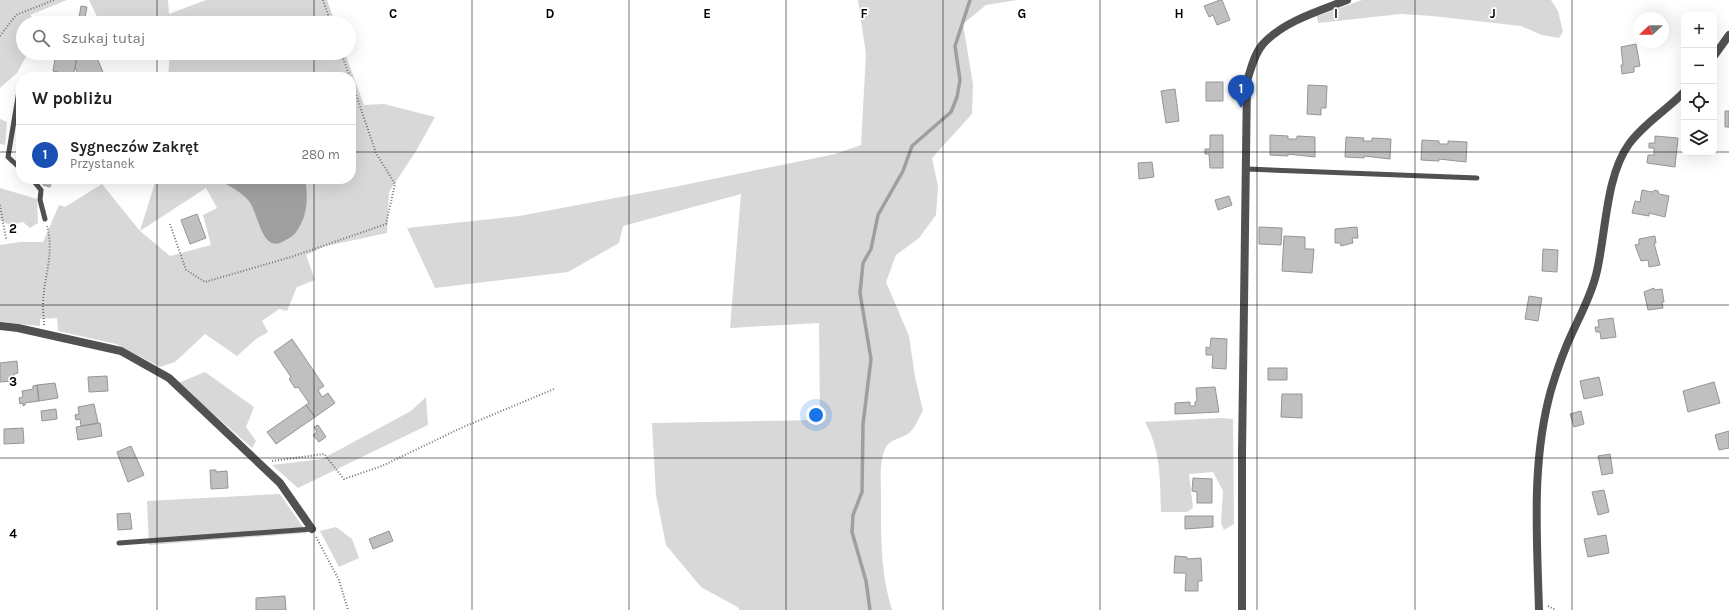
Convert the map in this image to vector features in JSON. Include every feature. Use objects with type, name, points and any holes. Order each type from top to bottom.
[{"type":"street","points":[[1242,610],[1242,454],[1247,169],[1245,137],[1247,81],[1254,61],[1262,45],[1274,35],[1297,20],[1347,0]]},
{"type":"street","points":[[1717,52],[1729,35]]},
{"type":"street","points":[[1539,610],[1536,492],[1542,438],[1551,392],[1565,351],[1587,303],[1596,275],[1613,184],[1623,154],[1629,143],[1681,95]]},
{"type":"street","points":[[0,326],[18,328],[121,351],[169,378],[280,482],[312,529]]},
{"type":"lane","points":[[16,109],[8,157],[16,164]]},
{"type":"lane","points":[[1247,169],[1477,178]]},
{"type":"lane","points":[[36,184],[41,190],[40,200],[45,218]]},
{"type":"lane","points":[[119,543],[312,529]]},
{"type":"path","points":[[0,36],[16,15],[54,0]]},
{"type":"path","points":[[323,0],[329,16]]},
{"type":"path","points":[[344,60],[348,72]]},
{"type":"path","points":[[170,224],[186,270],[205,282],[290,257],[386,224],[395,184],[376,153],[356,95]]},
{"type":"path","points":[[0,205],[6,239]]},
{"type":"path","points":[[45,218],[50,239],[51,255],[43,305],[45,334]]},
{"type":"path","points":[[258,462],[324,454],[344,479],[382,466],[461,428],[554,390]]},
{"type":"path","points":[[312,529],[339,580],[348,610]]},
{"type":"shaded area","points":[[0,0],[67,0],[30,15],[31,16],[16,16],[16,60],[24,60],[16,74],[0,88]]},
{"type":"shaded area","points":[[89,0],[168,0],[169,14],[206,0],[327,0],[333,16],[97,16]]},
{"type":"shaded area","points":[[858,0],[1017,0],[986,5],[963,24],[973,84],[972,114],[932,158],[938,186],[936,215],[919,238],[896,255],[886,282],[909,336],[915,377],[923,411],[910,432],[887,445],[883,454],[881,466],[883,567],[892,610],[739,610],[739,608],[701,587],[666,545],[656,495],[652,423],[820,420],[819,323],[730,328],[741,194],[623,226],[619,243],[568,272],[435,288],[407,228],[519,216],[674,187],[835,154],[861,145],[866,54]]},
{"type":"shaded area","points":[[1362,0],[1551,0],[1558,11],[1563,32],[1559,38],[1542,35],[1521,26],[1401,14],[1318,23],[1317,16]]},
{"type":"shaded area","points":[[169,60],[348,60],[352,72],[168,72]]},
{"type":"shaded area","points":[[356,83],[364,105],[384,104],[435,117],[416,151],[389,192],[387,233],[326,246],[306,255],[315,280],[297,287],[287,311],[279,309],[262,321],[268,332],[256,339],[237,356],[205,334],[175,362],[160,367],[116,344],[58,331],[57,318],[40,319],[40,326],[0,322],[0,245],[20,242],[43,242],[59,205],[65,207],[102,184],[140,231],[154,184],[356,184]],"holes":[[[206,188],[217,208],[203,215],[211,245],[170,256],[140,231]]]},
{"type":"shaded area","points":[[0,119],[7,122],[5,145],[0,144]]},
{"type":"shaded area","points":[[226,184],[306,184],[307,198],[304,217],[297,231],[284,241],[276,244],[270,242],[265,237],[248,200]]},
{"type":"shaded area","points":[[0,188],[37,199],[38,223],[30,228],[23,222],[10,225],[0,220]]},
{"type":"shaded area","points":[[205,372],[254,407],[246,427],[256,441],[252,448],[178,383]]},
{"type":"shaded area","points":[[426,397],[428,425],[298,488],[272,465],[322,459],[411,411]]},
{"type":"shaded area","points":[[1222,418],[1233,419],[1234,524],[1224,530],[1221,523],[1223,491],[1213,472],[1189,474],[1193,508],[1187,512],[1161,512],[1159,466],[1154,444],[1145,422]]},
{"type":"shaded area","points":[[280,494],[307,533],[149,545],[147,501]]},
{"type":"shaded area","points":[[336,527],[352,539],[359,558],[339,567],[320,531]]},
{"type":"building","points":[[1222,0],[1230,20],[1217,25],[1213,15],[1209,17],[1204,6]]},
{"type":"building","points":[[81,6],[87,7],[85,16],[79,16]]},
{"type":"building","points":[[1633,45],[1633,48],[1637,48],[1640,66],[1634,67],[1634,72],[1622,74],[1621,65],[1623,65],[1621,47]]},
{"type":"building","points":[[55,60],[77,60],[74,72],[53,71]]},
{"type":"building","points":[[76,60],[98,60],[103,72],[77,72],[75,67]]},
{"type":"building","points":[[1206,82],[1223,82],[1223,101],[1206,101]]},
{"type":"building","points":[[1308,85],[1327,86],[1326,108],[1321,108],[1321,115],[1307,114]]},
{"type":"building","points":[[1175,89],[1179,121],[1166,123],[1161,91]]},
{"type":"building","points":[[1725,111],[1729,111],[1729,127],[1725,127]]},
{"type":"building","points":[[1210,135],[1223,135],[1223,168],[1210,168],[1209,154],[1205,154],[1205,149],[1210,149]]},
{"type":"building","points":[[1270,135],[1288,136],[1288,139],[1297,139],[1297,136],[1315,137],[1315,157],[1288,154],[1288,156],[1270,155]]},
{"type":"building","points":[[1655,136],[1678,138],[1675,167],[1647,163],[1648,155],[1654,155],[1654,148],[1649,148],[1649,143],[1655,143]]},
{"type":"building","points":[[1346,137],[1364,138],[1363,141],[1372,141],[1372,138],[1391,139],[1390,159],[1364,156],[1364,158],[1345,157]]},
{"type":"building","points":[[1422,140],[1439,141],[1439,144],[1448,144],[1448,141],[1467,142],[1466,162],[1439,159],[1439,161],[1421,160]]},
{"type":"building","points":[[1152,162],[1154,177],[1139,179],[1138,163]]},
{"type":"building","points":[[43,184],[51,184],[50,187]]},
{"type":"building","points":[[1642,190],[1652,192],[1655,190],[1658,191],[1659,194],[1669,196],[1665,217],[1649,213],[1649,216],[1632,213],[1635,201],[1640,202]]},
{"type":"building","points":[[1229,196],[1232,205],[1218,210],[1215,200]]},
{"type":"building","points":[[197,214],[206,238],[190,244],[181,220]]},
{"type":"building","points":[[1259,227],[1282,228],[1281,245],[1259,244]]},
{"type":"building","points":[[1357,227],[1358,238],[1352,238],[1353,243],[1341,246],[1340,243],[1335,243],[1335,229]]},
{"type":"building","points":[[1284,236],[1305,237],[1305,249],[1314,249],[1312,273],[1282,271]]},
{"type":"building","points":[[1655,236],[1656,243],[1654,243],[1660,265],[1649,267],[1648,260],[1641,261],[1635,245],[1639,244],[1639,239]]},
{"type":"building","points":[[1543,249],[1558,250],[1557,272],[1542,271]]},
{"type":"building","points":[[1654,288],[1654,290],[1662,289],[1664,302],[1662,302],[1663,308],[1648,310],[1644,292]]},
{"type":"building","points":[[1529,296],[1542,298],[1538,321],[1525,319]]},
{"type":"building","points":[[1613,318],[1616,337],[1601,339],[1600,332],[1596,332],[1595,327],[1599,327],[1598,320]]},
{"type":"building","points":[[1211,338],[1227,339],[1226,369],[1212,368],[1213,355],[1206,355],[1206,347],[1210,348]]},
{"type":"building","points":[[292,339],[324,386],[318,390],[322,397],[328,393],[335,403],[315,417],[306,405],[309,403],[298,387],[295,388],[289,379],[291,377],[274,352]]},
{"type":"building","points":[[17,361],[18,373],[14,374],[14,381],[0,382],[0,363]]},
{"type":"building","points":[[1268,368],[1287,368],[1287,380],[1268,380]]},
{"type":"building","points":[[107,376],[108,391],[89,392],[88,377]]},
{"type":"building","points":[[1599,377],[1603,395],[1584,399],[1580,381]]},
{"type":"building","points":[[1714,382],[1720,403],[1688,412],[1683,391]]},
{"type":"building","points":[[55,383],[58,398],[39,401],[37,385]]},
{"type":"building","points":[[37,385],[39,401],[25,403],[23,406],[23,403],[20,404],[19,398],[23,397],[22,391],[33,389],[33,386]]},
{"type":"building","points":[[1215,387],[1219,412],[1175,414],[1175,403],[1190,402],[1190,406],[1195,406],[1195,402],[1197,401],[1196,388]]},
{"type":"building","points":[[1282,394],[1302,394],[1302,418],[1281,417]]},
{"type":"building","points":[[94,404],[98,423],[81,426],[80,419],[76,420],[75,415],[79,414],[78,407]]},
{"type":"building","points":[[306,405],[315,417],[276,444],[267,432]]},
{"type":"building","points":[[56,409],[57,419],[42,421],[41,411]]},
{"type":"building","points":[[1581,411],[1584,424],[1574,427],[1570,414]]},
{"type":"building","points":[[100,423],[102,436],[78,440],[76,427]]},
{"type":"building","points":[[318,425],[326,437],[319,442],[313,435],[317,432],[314,427]]},
{"type":"building","points":[[23,428],[24,443],[4,444],[4,429]]},
{"type":"building","points":[[1729,431],[1729,448],[1719,450],[1715,435]]},
{"type":"building","points":[[131,446],[144,475],[128,482],[117,452]]},
{"type":"building","points":[[1610,454],[1613,473],[1602,475],[1598,456]]},
{"type":"building","points":[[210,470],[216,470],[216,472],[227,471],[228,488],[211,489]]},
{"type":"building","points":[[1193,478],[1212,479],[1212,503],[1197,503],[1197,492],[1192,491]]},
{"type":"building","points":[[1604,490],[1609,512],[1598,515],[1592,492]]},
{"type":"building","points":[[130,513],[132,529],[118,530],[117,514]]},
{"type":"building","points":[[1185,516],[1213,516],[1213,527],[1185,529]]},
{"type":"building","points":[[389,531],[393,541],[373,549],[369,539]]},
{"type":"building","points":[[1606,535],[1609,553],[1588,557],[1584,539]]},
{"type":"building","points":[[1175,556],[1187,557],[1187,559],[1201,558],[1202,581],[1198,581],[1198,591],[1185,591],[1186,573],[1174,573]]},
{"type":"building","points":[[285,596],[286,610],[256,610],[256,598]]},
{"type":"waterway","points":[[870,610],[866,581],[852,532],[853,515],[862,492],[863,424],[871,359],[860,293],[863,263],[871,249],[878,215],[903,171],[912,146],[951,112],[957,97],[960,80],[955,46],[970,0]]},
{"type":"place","name":"Sygneczów Zakręt","points":[[1241,108]]}]
